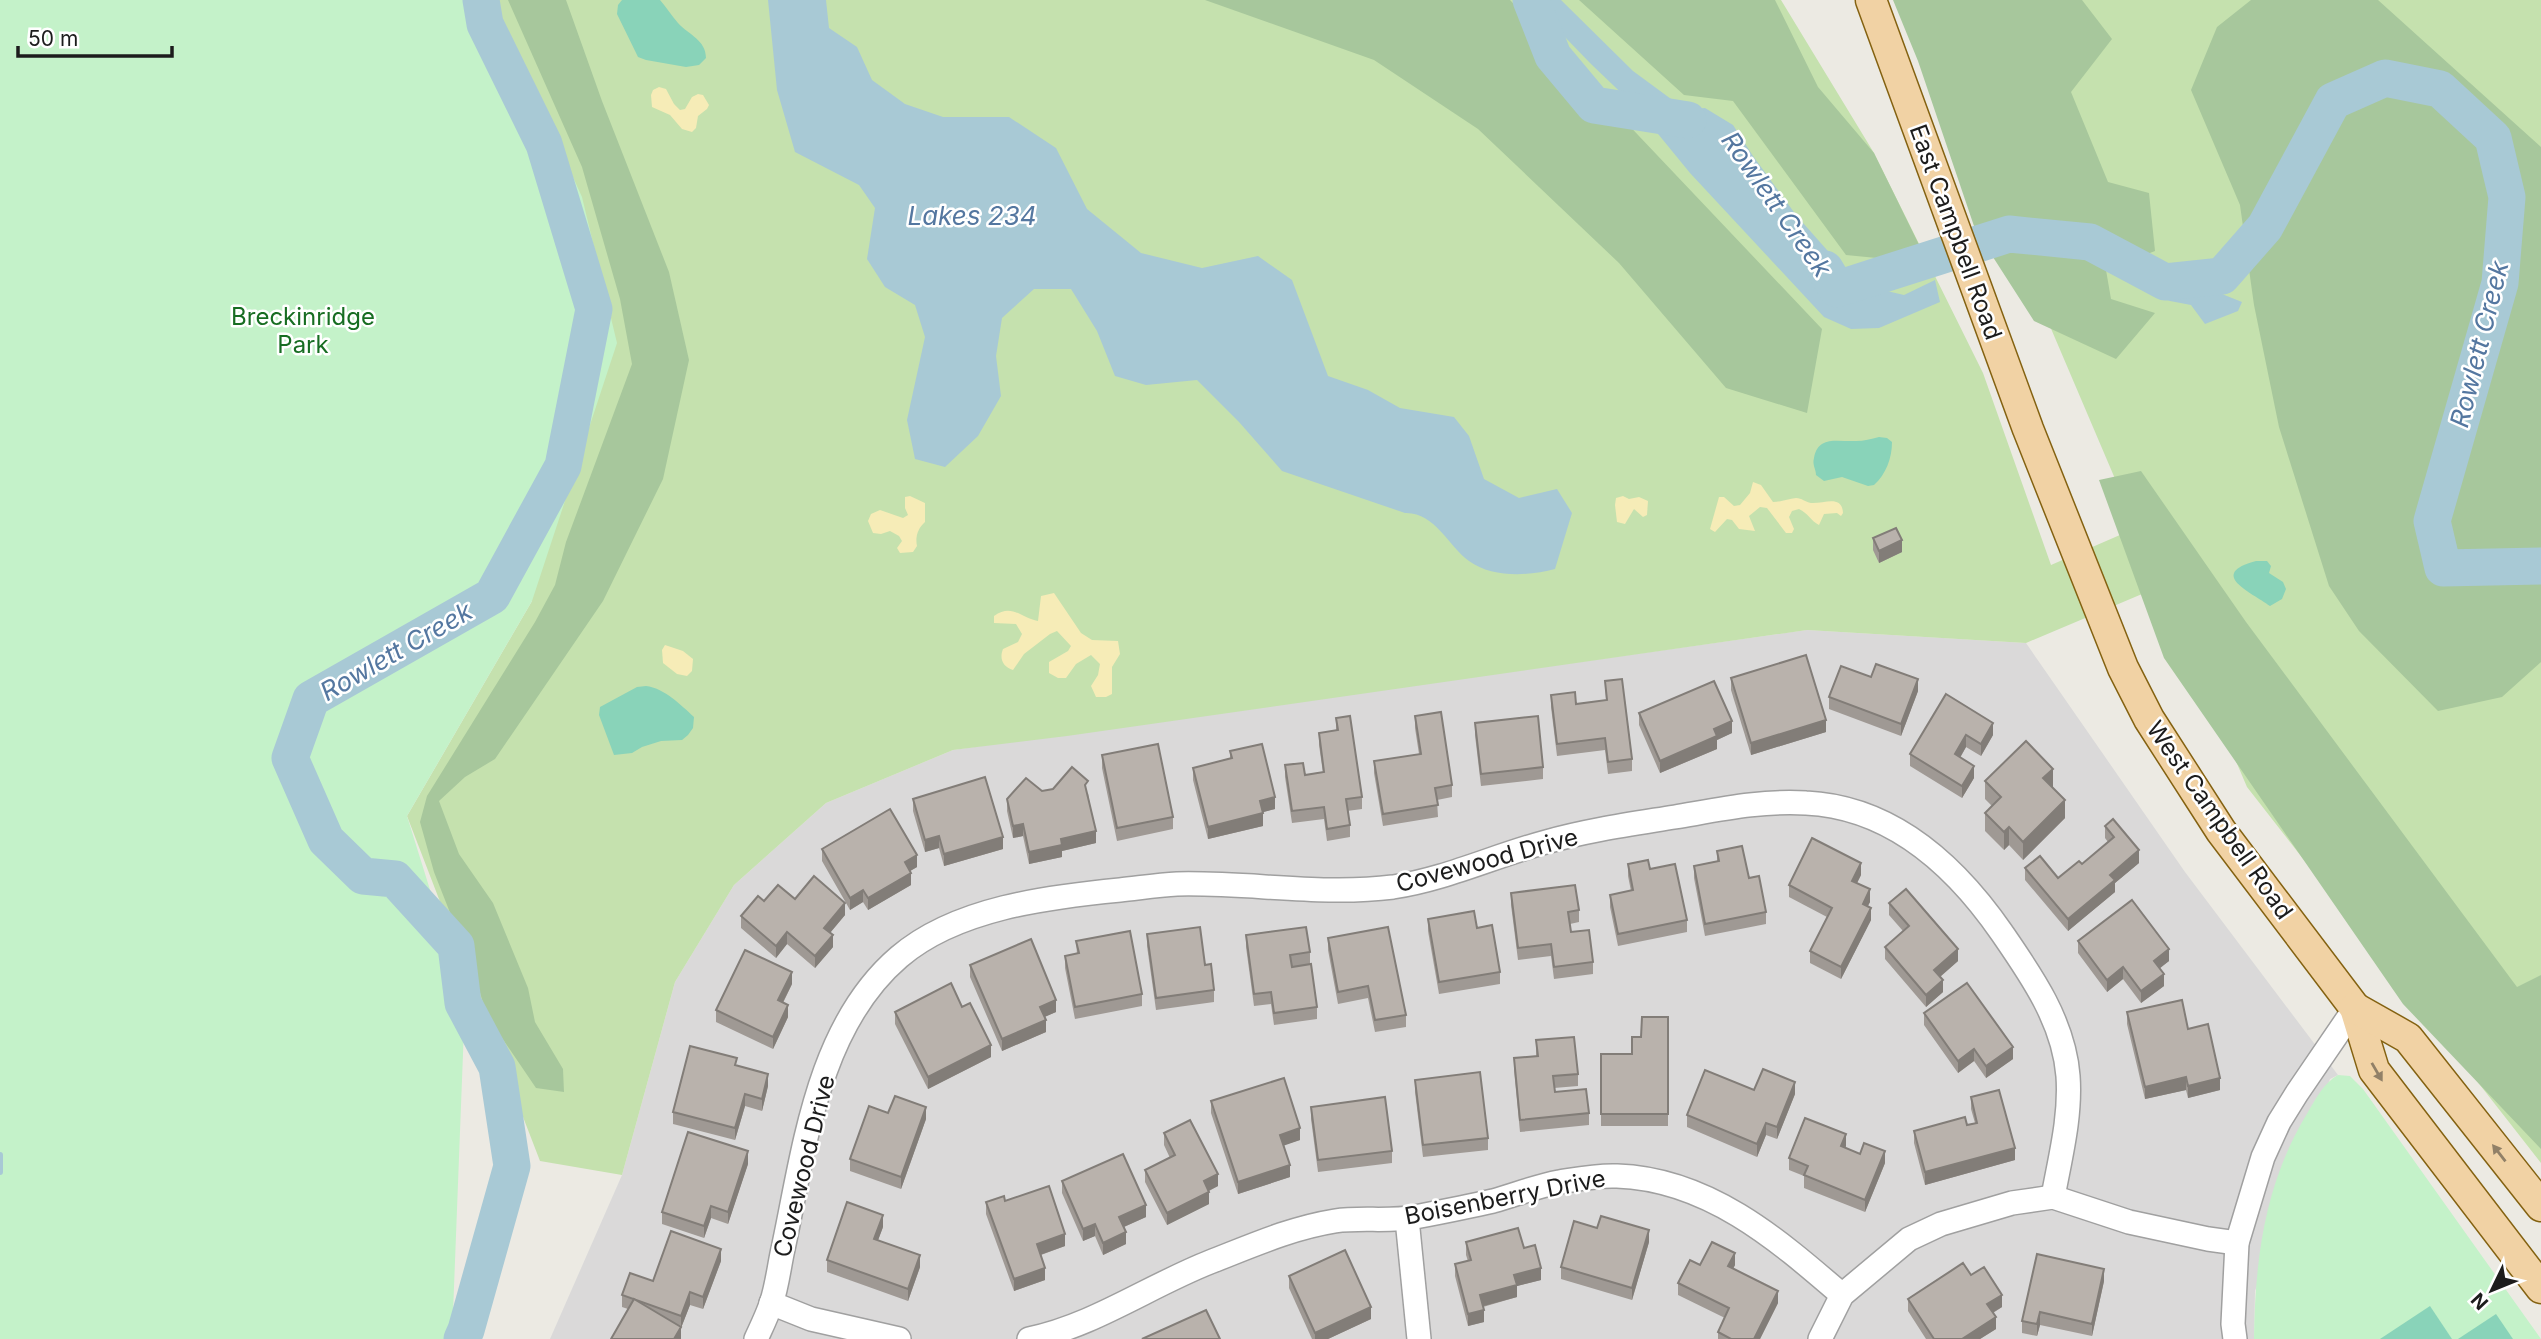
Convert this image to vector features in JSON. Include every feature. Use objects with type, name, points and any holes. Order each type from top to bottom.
[{"type":"main road","name":"East Campbell Road","points":[[1871,0],[2042,464]]},
{"type":"main road","name":"West Campbell Road","points":[[2042,464],[2123,667],[2149,719],[2221,831],[2355,1008],[2374,1070],[2541,1288]]},
{"type":"main road","name":"West Campbell Road","points":[[2355,1008],[2408,1038],[2541,1206]]},
{"type":"street","name":"Covewood Drive","points":[[757,1339],[771,1303],[810,1124],[838,1042],[857,1007],[875,982],[900,956],[942,929],[1004,909],[1084,894],[1177,884],[1356,890],[1396,886],[1443,876],[1546,842],[1717,810],[1782,803],[1840,807],[1885,824],[1919,842],[1954,872],[1993,920],[2036,982],[2060,1037],[2068,1075],[2067,1125],[2053,1197]]},
{"type":"street","points":[[2235,1339],[2233,1324],[2237,1243],[2263,1157],[2279,1122],[2355,1008]]},
{"type":"street","name":"Boisenberry Drive","points":[[1029,1339],[1044,1336],[1104,1312],[1204,1265],[1293,1231],[1338,1220],[1407,1219],[1491,1201],[1556,1183],[1615,1176],[1667,1182],[1738,1214],[1783,1244],[1842,1295]]},
{"type":"street","points":[[1821,1339],[1842,1295],[1909,1239],[1941,1224],[2012,1203],[2053,1197],[2129,1222],[2237,1243]]},
{"type":"street","points":[[1407,1219],[1419,1339]]},
{"type":"street","points":[[771,1303],[811,1319],[899,1339]]},
{"type":"shaded area","points":[[1807,630],[2026,643],[2185,872],[2338,1075],[2330,1079],[2255,1291],[2254,1339],[550,1339],[622,1175],[675,982],[734,885],[826,803],[953,750]]},
{"type":"green space","name":"Breckinridge Park","points":[[0,0],[493,0],[582,197],[617,343],[532,601],[407,816],[465,1002],[452,1339],[0,1339]]},
{"type":"green space","points":[[493,0],[1781,0],[1874,153],[1983,373],[2051,565],[2136,528],[1911,0],[2541,0],[2541,1163],[2247,787],[2161,586],[2026,643],[1807,630],[953,750],[826,803],[734,885],[675,982],[622,1175],[540,1161],[407,816],[532,601]]},
{"type":"green space","points":[[508,0],[566,0],[602,101],[669,272],[689,360],[663,479],[603,601],[495,759],[465,777],[439,801],[459,854],[493,903],[528,988],[535,1022],[563,1069],[564,1092],[536,1088],[487,1016],[475,976],[434,872],[420,822],[427,796],[555,585],[566,542],[632,364],[620,299],[582,167]]},
{"type":"green space","points":[[622,0],[660,0],[678,23],[700,42],[706,58],[699,65],[686,67],[638,57],[617,14]]},
{"type":"green space","points":[[1205,0],[1510,0],[1822,329],[1807,413],[1726,388],[1619,263],[1478,129],[1374,60]]},
{"type":"green space","points":[[1579,0],[1775,0],[1818,87],[1874,153],[1928,263],[1846,255],[1733,101],[1684,95]]},
{"type":"green space","points":[[1893,0],[2082,0],[2112,39],[2071,92],[2108,182],[2149,193],[2155,251],[2106,270],[2111,299],[2155,313],[2116,359],[2034,321],[1975,229],[1918,61]]},
{"type":"green space","points":[[2251,0],[2378,0],[2541,147],[2541,662],[2502,697],[2438,711],[2359,631],[2329,586],[2279,427],[2254,305],[2240,205],[2191,90],[2217,27]]},
{"type":"green space","points":[[1879,437],[1892,442],[1892,448],[1885,471],[1874,485],[1868,486],[1842,477],[1824,481],[1816,475],[1814,458],[1816,451],[1824,443],[1862,441]]},
{"type":"green space","points":[[2141,471],[2246,622],[2517,987],[2541,975],[2541,1149],[2403,1004],[2164,658],[2099,480]]},
{"type":"green space","points":[[2256,561],[2267,561],[2271,566],[2269,573],[2283,582],[2286,589],[2282,599],[2270,606],[2244,589],[2234,577],[2235,572],[2242,566]]},
{"type":"green space","points":[[646,686],[666,694],[684,707],[694,717],[693,728],[682,740],[661,741],[632,753],[614,755],[599,715],[600,707],[637,687]]},
{"type":"green space","points":[[2338,1075],[2350,1076],[2363,1089],[2541,1339],[2254,1339],[2260,1250],[2272,1193],[2293,1139],[2308,1112],[2324,1087]]},
{"type":"green space","points":[[2430,1306],[2452,1339],[2380,1339]]},
{"type":"green space","points":[[2496,1314],[2513,1339],[2458,1339]]},
{"type":"sand","points":[[659,87],[666,89],[680,110],[685,109],[692,97],[703,95],[709,105],[698,116],[696,128],[692,132],[682,129],[670,115],[652,107],[651,95],[653,90]]},
{"type":"sand","points":[[1753,482],[1761,485],[1773,502],[1796,498],[1811,503],[1832,501],[1842,507],[1843,513],[1841,516],[1837,513],[1824,514],[1819,525],[1799,509],[1792,511],[1789,517],[1794,529],[1792,533],[1786,533],[1767,508],[1760,507],[1749,516],[1755,531],[1739,529],[1732,520],[1727,519],[1715,532],[1710,529],[1719,497],[1724,497],[1734,506],[1740,505],[1750,493]]},
{"type":"sand","points":[[910,496],[925,503],[925,522],[918,533],[917,546],[913,552],[900,553],[897,548],[902,541],[899,536],[890,531],[873,533],[868,521],[871,514],[880,510],[903,518],[908,515],[905,497]]},
{"type":"sand","points":[[1623,496],[1629,499],[1639,497],[1648,501],[1647,515],[1643,517],[1634,509],[1625,524],[1617,522],[1616,498]]},
{"type":"sand","points":[[1054,593],[1081,633],[1092,640],[1118,641],[1120,654],[1112,667],[1112,694],[1096,697],[1091,686],[1098,675],[1100,664],[1091,655],[1076,664],[1066,678],[1058,678],[1049,673],[1049,662],[1068,651],[1071,646],[1057,631],[1024,654],[1013,670],[1003,662],[1003,649],[1018,642],[1022,634],[1016,624],[994,623],[994,616],[1000,612],[1011,611],[1038,621],[1041,596]]},
{"type":"sand","points":[[665,645],[683,651],[693,659],[692,671],[687,676],[677,674],[663,663],[662,650]]},
{"type":"water","name":"Lakes 234","points":[[768,0],[826,0],[829,28],[857,47],[872,80],[905,104],[943,117],[1009,117],[1056,148],[1087,209],[1141,253],[1202,268],[1258,256],[1292,280],[1328,376],[1368,390],[1400,408],[1454,417],[1469,436],[1484,479],[1519,498],[1557,489],[1572,513],[1555,569],[1511,574],[1478,567],[1461,555],[1425,518],[1282,471],[1197,380],[1146,385],[1115,376],[1097,331],[1071,289],[1034,289],[1002,318],[996,356],[1001,396],[978,436],[945,467],[915,459],[907,420],[925,337],[915,305],[885,287],[867,259],[875,208],[859,185],[795,152],[777,90]]},
{"type":"water","points":[[1529,0],[1561,0],[1633,71],[1686,110],[1705,108],[1733,125],[1796,215],[1850,276],[1874,288],[1904,295],[1935,280],[1940,302],[1879,328],[1851,329],[1824,317],[1690,173],[1636,107]]},
{"type":"water","points":[[2151,271],[2180,278],[2194,276],[2207,288],[2242,302],[2238,311],[2205,324],[2191,305],[2146,292]]},
{"type":"building","points":[[1896,528],[1902,540],[1879,551],[1873,538]]},
{"type":"building","points":[[1806,655],[1826,720],[1751,743],[1731,678]]},
{"type":"building","points":[[1876,664],[1918,679],[1901,724],[1829,697],[1841,666],[1871,677]]},
{"type":"building","points":[[1622,679],[1632,759],[1608,762],[1605,738],[1557,744],[1551,695],[1575,692],[1576,704],[1607,700],[1605,681]]},
{"type":"building","points":[[1714,681],[1732,721],[1714,729],[1717,736],[1660,761],[1639,713]]},
{"type":"building","points":[[1946,694],[1993,723],[1981,744],[1966,735],[1955,754],[1974,766],[1962,786],[1910,754]]},
{"type":"building","points":[[1441,712],[1452,785],[1435,788],[1438,805],[1383,814],[1374,761],[1421,754],[1415,716]]},
{"type":"building","points":[[1350,716],[1362,797],[1346,799],[1350,825],[1327,829],[1324,807],[1292,811],[1285,765],[1303,763],[1305,775],[1324,772],[1319,733],[1338,730],[1336,718]]},
{"type":"building","points":[[1538,716],[1543,767],[1481,774],[1475,723]]},
{"type":"building","points":[[2026,741],[2053,769],[2043,778],[2065,800],[2023,842],[2009,827],[2004,832],[1985,813],[2001,797],[1985,781]]},
{"type":"building","points":[[1158,744],[1173,817],[1117,828],[1102,755]]},
{"type":"building","points":[[1262,744],[1275,797],[1260,801],[1263,813],[1208,827],[1193,768],[1232,758],[1230,751]]},
{"type":"building","points":[[1072,767],[1088,781],[1085,785],[1096,831],[1061,839],[1062,845],[1029,852],[1023,824],[1013,826],[1007,799],[1026,778],[1042,791],[1053,789]]},
{"type":"building","points":[[985,777],[1003,837],[944,854],[939,836],[925,840],[913,799]]},
{"type":"building","points":[[890,809],[917,855],[905,862],[911,873],[868,898],[863,890],[850,898],[822,849]]},
{"type":"building","points":[[2113,819],[2139,850],[2110,875],[2115,880],[2068,919],[2025,868],[2040,856],[2058,878],[2079,861],[2082,864],[2114,837],[2105,826]]},
{"type":"building","points":[[1812,838],[1861,863],[1852,881],[1870,889],[1863,904],[1871,908],[1841,967],[1810,951],[1832,908],[1789,885]]},
{"type":"building","points":[[1742,846],[1749,878],[1759,876],[1766,912],[1705,924],[1694,866],[1719,861],[1717,851]]},
{"type":"building","points":[[1648,860],[1650,869],[1675,864],[1687,920],[1618,934],[1610,895],[1633,890],[1628,864]]},
{"type":"building","points":[[814,876],[845,903],[824,928],[833,935],[815,956],[787,932],[776,946],[741,916],[758,896],[764,901],[778,885],[795,899]]},
{"type":"building","points":[[1575,885],[1579,910],[1568,912],[1571,932],[1589,930],[1593,962],[1554,967],[1551,944],[1518,948],[1511,893]]},
{"type":"building","points":[[1906,889],[1958,949],[1934,970],[1943,980],[1926,995],[1885,947],[1909,926],[1889,903]]},
{"type":"building","points":[[2132,900],[2169,949],[2154,961],[2164,974],[2141,991],[2123,967],[2107,980],[2078,941]]},
{"type":"building","points":[[1474,911],[1477,928],[1492,925],[1500,972],[1439,982],[1428,919]]},
{"type":"building","points":[[1200,927],[1205,965],[1211,964],[1214,990],[1156,998],[1147,934]]},
{"type":"building","points":[[1306,927],[1310,952],[1290,955],[1292,967],[1311,964],[1317,1007],[1274,1013],[1271,992],[1254,994],[1246,935]]},
{"type":"building","points":[[1388,927],[1406,1015],[1375,1020],[1368,986],[1338,992],[1328,938]]},
{"type":"building","points":[[1130,931],[1142,994],[1075,1007],[1065,956],[1079,953],[1076,941]]},
{"type":"building","points":[[1031,939],[1056,1000],[1040,1007],[1046,1020],[1002,1039],[970,965]]},
{"type":"building","points":[[745,950],[792,972],[778,1000],[788,1005],[773,1037],[716,1010]]},
{"type":"building","points":[[951,983],[962,1007],[970,1003],[991,1045],[928,1077],[895,1012]]},
{"type":"building","points":[[1967,983],[2013,1047],[1986,1066],[1974,1049],[1958,1061],[1924,1013]]},
{"type":"building","points":[[2182,1000],[2188,1029],[2208,1024],[2220,1078],[2188,1086],[2186,1077],[2145,1087],[2127,1012]]},
{"type":"building","points":[[1642,1017],[1668,1017],[1668,1114],[1601,1114],[1601,1054],[1632,1054],[1632,1037],[1641,1037]]},
{"type":"building","points":[[1574,1037],[1578,1074],[1553,1076],[1555,1092],[1586,1089],[1589,1113],[1520,1120],[1514,1058],[1538,1056],[1536,1040]]},
{"type":"building","points":[[690,1046],[737,1058],[735,1065],[768,1074],[762,1099],[745,1094],[735,1128],[673,1112]]},
{"type":"building","points":[[1763,1069],[1795,1082],[1777,1127],[1766,1123],[1757,1144],[1687,1115],[1705,1070],[1754,1090]]},
{"type":"building","points":[[1480,1072],[1488,1138],[1423,1145],[1415,1080]]},
{"type":"building","points":[[1284,1078],[1300,1128],[1280,1135],[1290,1165],[1238,1182],[1211,1101]]},
{"type":"building","points":[[1999,1090],[2015,1148],[1925,1172],[1914,1131],[1965,1117],[1967,1125],[1977,1123],[1971,1097]]},
{"type":"building","points":[[895,1096],[926,1107],[901,1177],[850,1159],[869,1106],[888,1113]]},
{"type":"building","points":[[1385,1097],[1392,1151],[1318,1160],[1311,1107]]},
{"type":"building","points":[[1805,1118],[1846,1134],[1841,1146],[1860,1154],[1864,1143],[1885,1151],[1865,1200],[1804,1175],[1808,1166],[1789,1158]]},
{"type":"building","points":[[1190,1120],[1218,1174],[1204,1181],[1209,1192],[1167,1213],[1145,1170],[1175,1155],[1164,1133]]},
{"type":"building","points":[[688,1132],[748,1151],[728,1212],[711,1206],[704,1226],[662,1212]]},
{"type":"building","points":[[1123,1154],[1146,1205],[1119,1217],[1126,1232],[1103,1243],[1095,1224],[1083,1229],[1062,1181]]},
{"type":"building","points":[[1049,1186],[1065,1234],[1037,1244],[1045,1268],[1014,1279],[986,1202],[1004,1196],[1005,1201]]},
{"type":"building","points":[[847,1202],[883,1215],[874,1239],[920,1255],[908,1289],[827,1260]]},
{"type":"building","points":[[1601,1216],[1649,1230],[1632,1288],[1561,1267],[1574,1221],[1597,1228]]},
{"type":"building","points":[[1518,1228],[1524,1248],[1535,1245],[1541,1268],[1514,1275],[1517,1285],[1480,1295],[1484,1310],[1468,1314],[1455,1264],[1471,1260],[1466,1242]]},
{"type":"building","points":[[671,1231],[721,1249],[703,1297],[690,1292],[681,1316],[622,1295],[630,1273],[653,1281]]},
{"type":"building","points":[[1712,1242],[1735,1253],[1728,1266],[1778,1291],[1754,1339],[1731,1339],[1718,1332],[1729,1308],[1678,1283],[1690,1260],[1700,1265]]},
{"type":"building","points":[[1345,1250],[1371,1307],[1315,1333],[1289,1276]]},
{"type":"building","points":[[2037,1254],[2104,1269],[2092,1324],[2040,1312],[2037,1324],[2022,1321]]},
{"type":"building","points":[[1963,1263],[1971,1275],[1984,1267],[2002,1295],[1987,1304],[1996,1317],[1962,1339],[1934,1339],[1908,1299]]},
{"type":"building","points":[[634,1299],[681,1327],[674,1339],[611,1339]]},
{"type":"building","points":[[1206,1310],[1220,1339],[1142,1339]]},
{"type":"waterway","name":"Rowlett Creek","points":[[462,1339],[512,1166],[497,1067],[463,1003],[456,946],[395,879],[363,876],[326,840],[290,758],[311,699],[492,596],[563,466],[594,309],[544,144],[485,24],[481,0]]},
{"type":"waterway","name":"Rowlett Creek","points":[[1531,0],[1553,56],[1594,105],[1688,120]]},
{"type":"waterway","name":"Rowlett Creek","points":[[1825,269],[1837,289],[2009,234],[2090,242],[2165,282],[2222,276],[2265,227],[2333,101],[2385,78],[2440,89],[2493,138],[2507,197],[2500,283],[2432,521],[2443,568],[2541,566]]},
{"type":"waterway","points":[[0,1155],[0,1172]]}]
